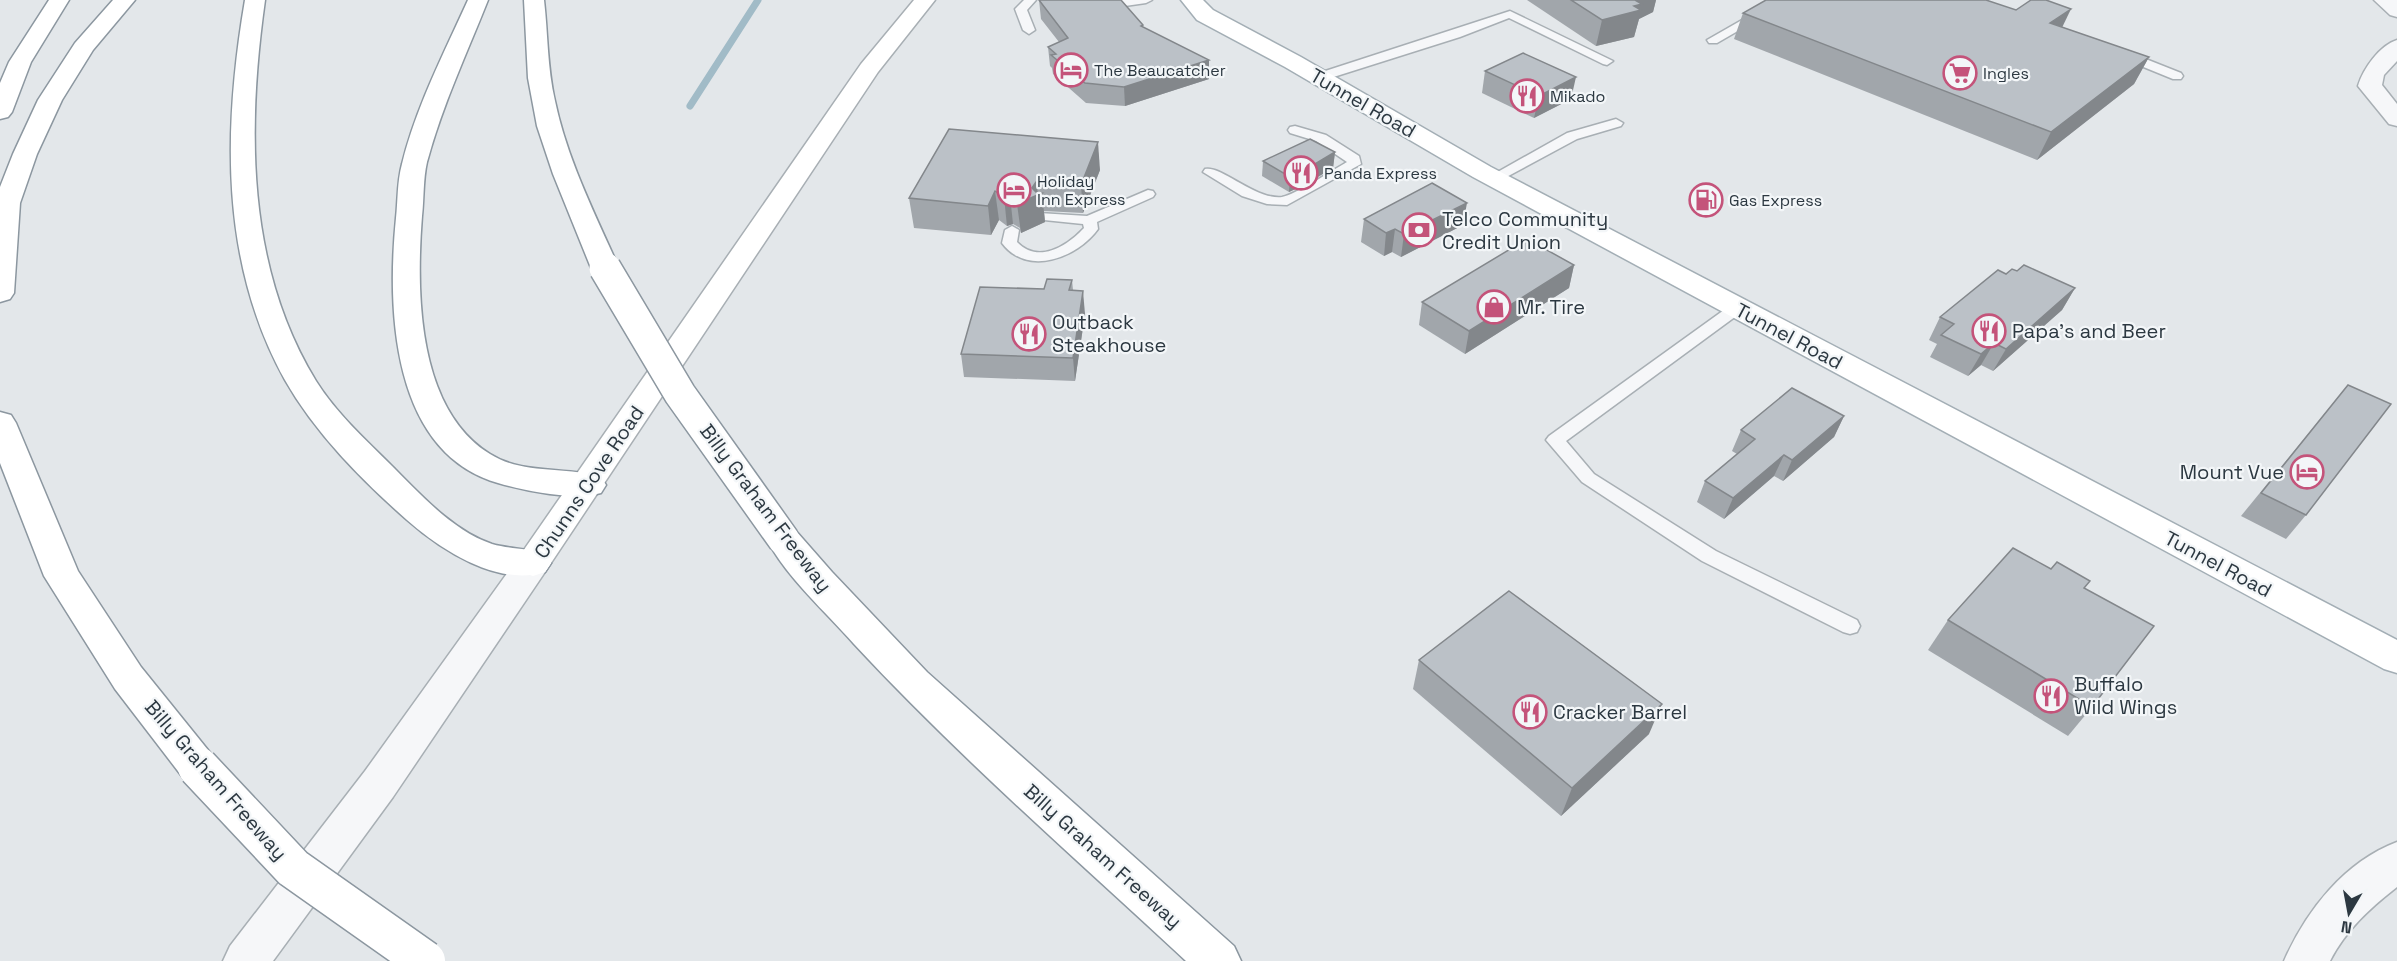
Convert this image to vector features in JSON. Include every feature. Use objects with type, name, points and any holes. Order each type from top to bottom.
[{"type":"main road","points":[[0,112],[20,62],[59,0]]},
{"type":"main road","points":[[0,293],[7,203],[25,154],[50,100],[83,48],[125,0]]},
{"type":"main road","points":[[255,0],[246,49],[241,105],[241,172],[253,248],[268,313],[300,381],[345,440],[401,496],[450,535],[479,553],[533,563]]},
{"type":"main road","points":[[478,0],[443,81],[415,164],[406,239],[406,279],[409,320],[417,367],[430,406],[446,432],[460,449],[478,463],[497,471],[537,479],[589,485]]},
{"type":"main road","name":"Chunns Cove Road","points":[[533,563],[589,485],[868,69],[925,0]]},
{"type":"main road","name":"Tunnel Road","points":[[1191,0],[1205,15],[1494,178],[2397,658]]},
{"type":"main road","name":"Billy Graham Freeway","points":[[538,4],[539,78],[548,116],[583,218],[605,268],[680,394],[784,540],[819,582],[914,683],[1218,961]]},
{"type":"main road","name":"Billy Graham Freeway","points":[[0,423],[62,576],[128,678],[198,766],[293,868],[425,961]]},
{"type":"street","points":[[2384,0],[2397,11]]},
{"type":"street","points":[[2397,47],[2373,74],[2370,86],[2397,119]]},
{"type":"street","name":"Chunns Cove Road","points":[[246,961],[379,784],[533,563]]},
{"type":"street","points":[[2307,961],[2316,938],[2342,905],[2397,861]]},
{"type":"lane","points":[[1029,30],[1021,9],[1030,0],[1038,0]]},
{"type":"lane","points":[[1126,0],[1129,4],[1146,0]]},
{"type":"lane","points":[[1506,0],[1510,14]]},
{"type":"lane","points":[[1713,40],[1785,0]]},
{"type":"lane","points":[[1320,78],[1510,14],[1607,61]]},
{"type":"lane","points":[[2107,47],[2177,76]]},
{"type":"lane","points":[[1494,178],[1572,136],[1616,123]]},
{"type":"lane","points":[[1210,172],[1235,186],[1274,202],[1287,201],[1354,164],[1354,159],[1321,138],[1295,130]]},
{"type":"lane","points":[[1044,216],[1089,220],[1148,194]]},
{"type":"lane","points":[[1012,230],[1009,243],[1015,251],[1026,256],[1049,257],[1067,251],[1082,240],[1091,230],[1089,220]]},
{"type":"lane","points":[[1737,308],[1555,440],[1588,478],[1709,556],[1850,626]]},
{"type":"building","points":[[1039,0],[1121,0],[1143,25],[1141,26],[1209,60],[1124,87],[1085,83],[1051,55],[1056,54],[1048,47],[1068,38]]},
{"type":"building","points":[[1571,0],[1635,0],[1642,4],[1634,6],[1641,10],[1602,20]]},
{"type":"building","name":"Ingles","points":[[1766,0],[1986,0],[2016,10],[2031,0],[2046,0],[2071,9],[2050,23],[2149,57],[2051,132],[1743,13]]},
{"type":"building","points":[[1523,53],[1576,77],[1539,96],[1485,71]]},
{"type":"building","points":[[949,129],[1098,142],[1081,185],[1036,182],[1032,188],[1042,193],[1017,204],[1017,199],[1010,195],[1004,197],[995,191],[988,206],[909,198]]},
{"type":"building","points":[[1310,139],[1335,152],[1290,177],[1263,161]]},
{"type":"building","points":[[1432,183],[1467,203],[1404,234],[1395,229],[1386,233],[1364,219]]},
{"type":"building","points":[[1527,239],[1574,265],[1469,331],[1422,302]]},
{"type":"building","points":[[2024,265],[2075,288],[2006,349],[1994,343],[1981,354],[1941,335],[1954,324],[1940,317],[1998,270],[2006,274],[2012,269],[2017,271]]},
{"type":"building","points":[[1047,279],[1072,280],[1069,290],[1083,291],[1073,358],[961,354],[980,287],[1044,289]]},
{"type":"building","name":"Mount Vue","points":[[2348,385],[2391,404],[2306,515],[2261,493]]},
{"type":"building","points":[[1792,388],[1844,416],[1792,460],[1784,455],[1733,498],[1705,481],[1755,439],[1741,430]]},
{"type":"building","name":"Buffalo Wild Wings","points":[[2013,548],[2051,569],[2057,562],[2090,581],[2084,588],[2154,626],[2092,707],[1948,620]]},
{"type":"building","name":"Cracker Barrel","points":[[1509,591],[1662,704],[1572,788],[1419,660]]},
{"type":"waterway","points":[[690,106],[758,0]]},
{"type":"place","name":"The Beaucatcher","points":[[1071,70]]},
{"type":"place","name":"Ingles","points":[[1960,73]]},
{"type":"place","name":"Mikado","points":[[1527,96]]},
{"type":"place","name":"Panda Express","points":[[1301,173]]},
{"type":"place","name":"Holiday Inn Express","points":[[1014,190]]},
{"type":"place","name":"Gas Express","points":[[1706,200]]},
{"type":"place","name":"Telco Community Credit Union","points":[[1419,230]]},
{"type":"place","name":"Mr. Tire","points":[[1494,307]]},
{"type":"place","name":"Papa's and Beer","points":[[1989,331]]},
{"type":"place","name":"Outback Steakhouse","points":[[1029,334]]},
{"type":"place","name":"Mount Vue","points":[[2307,472]]},
{"type":"place","name":"Buffalo Wild Wings","points":[[2051,696]]},
{"type":"place","name":"Cracker Barrel","points":[[1530,712]]}]
